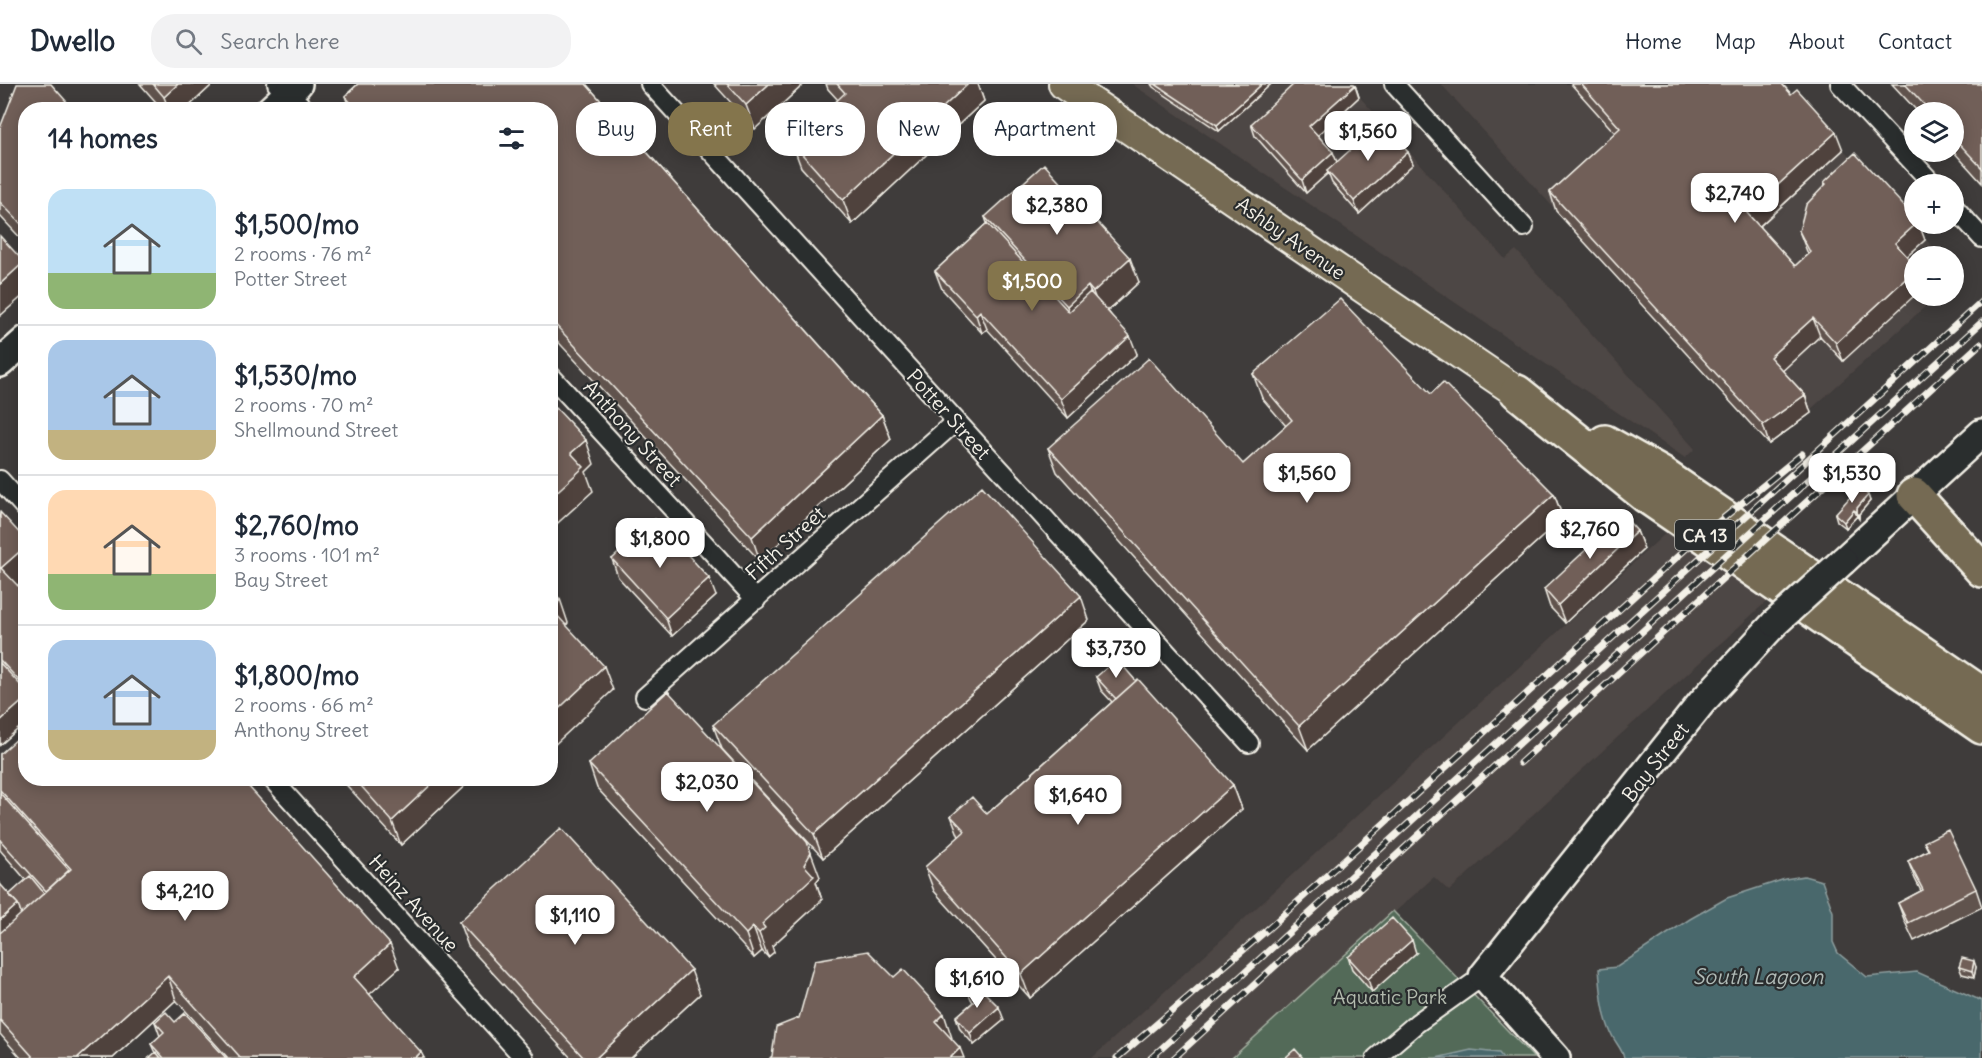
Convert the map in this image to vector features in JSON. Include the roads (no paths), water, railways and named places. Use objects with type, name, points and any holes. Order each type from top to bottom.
[{"type":"highway","name":"CA 13","points":[[1517,392],[1660,473],[1982,694]]},
{"type":"highway","name":"CA 13","points":[[1517,392],[1646,495],[1982,727]]},
{"type":"highway","points":[[1914,495],[1982,570]]},
{"type":"highway","points":[[1914,646],[1982,686]]},
{"type":"main road","name":"Ashby Avenue","points":[[1064,84],[1517,392]]},
{"type":"street","name":"Potter Street","points":[[650,84],[1249,743]]},
{"type":"street","points":[[1394,84],[1524,227]]},
{"type":"street","points":[[1840,84],[1924,174]]},
{"type":"street","points":[[1964,218],[1982,238]]},
{"type":"street","points":[[0,363],[18,347]]},
{"type":"street","name":"Anthony Street","points":[[558,384],[756,600]]},
{"type":"street","name":"Fifth Street","points":[[645,697],[955,422]]},
{"type":"street","name":"Bay Street","points":[[1483,976],[1708,694],[1775,623],[1982,433]]},
{"type":"street","points":[[0,480],[18,499]]},
{"type":"street","name":"Heinz Avenue","points":[[278,786],[524,1058]]},
{"type":"street","points":[[1376,1058],[1417,1023],[1483,976],[1556,1058]]},
{"type":"water","name":"South Lagoon","points":[[1804,876],[1822,881],[1833,912],[1833,942],[1838,953],[1867,977],[1917,972],[1982,1001],[1982,1058],[1624,1058],[1606,1018],[1599,969],[1617,967],[1690,919],[1727,898],[1785,879]]},
{"type":"water","points":[[1471,1050],[1499,1053],[1503,1058],[1436,1058]]},
{"type":"railway","points":[[1151,1058],[1982,301]]},
{"type":"railway","points":[[1174,1058],[1982,322]]},
{"type":"railway","points":[[1520,763],[1980,344]]},
{"type":"railway","points":[[1117,1058],[1269,928],[1688,547],[1802,454]]},
{"type":"park label","name":"Aquatic Park","points":[[1390,996]]}]
